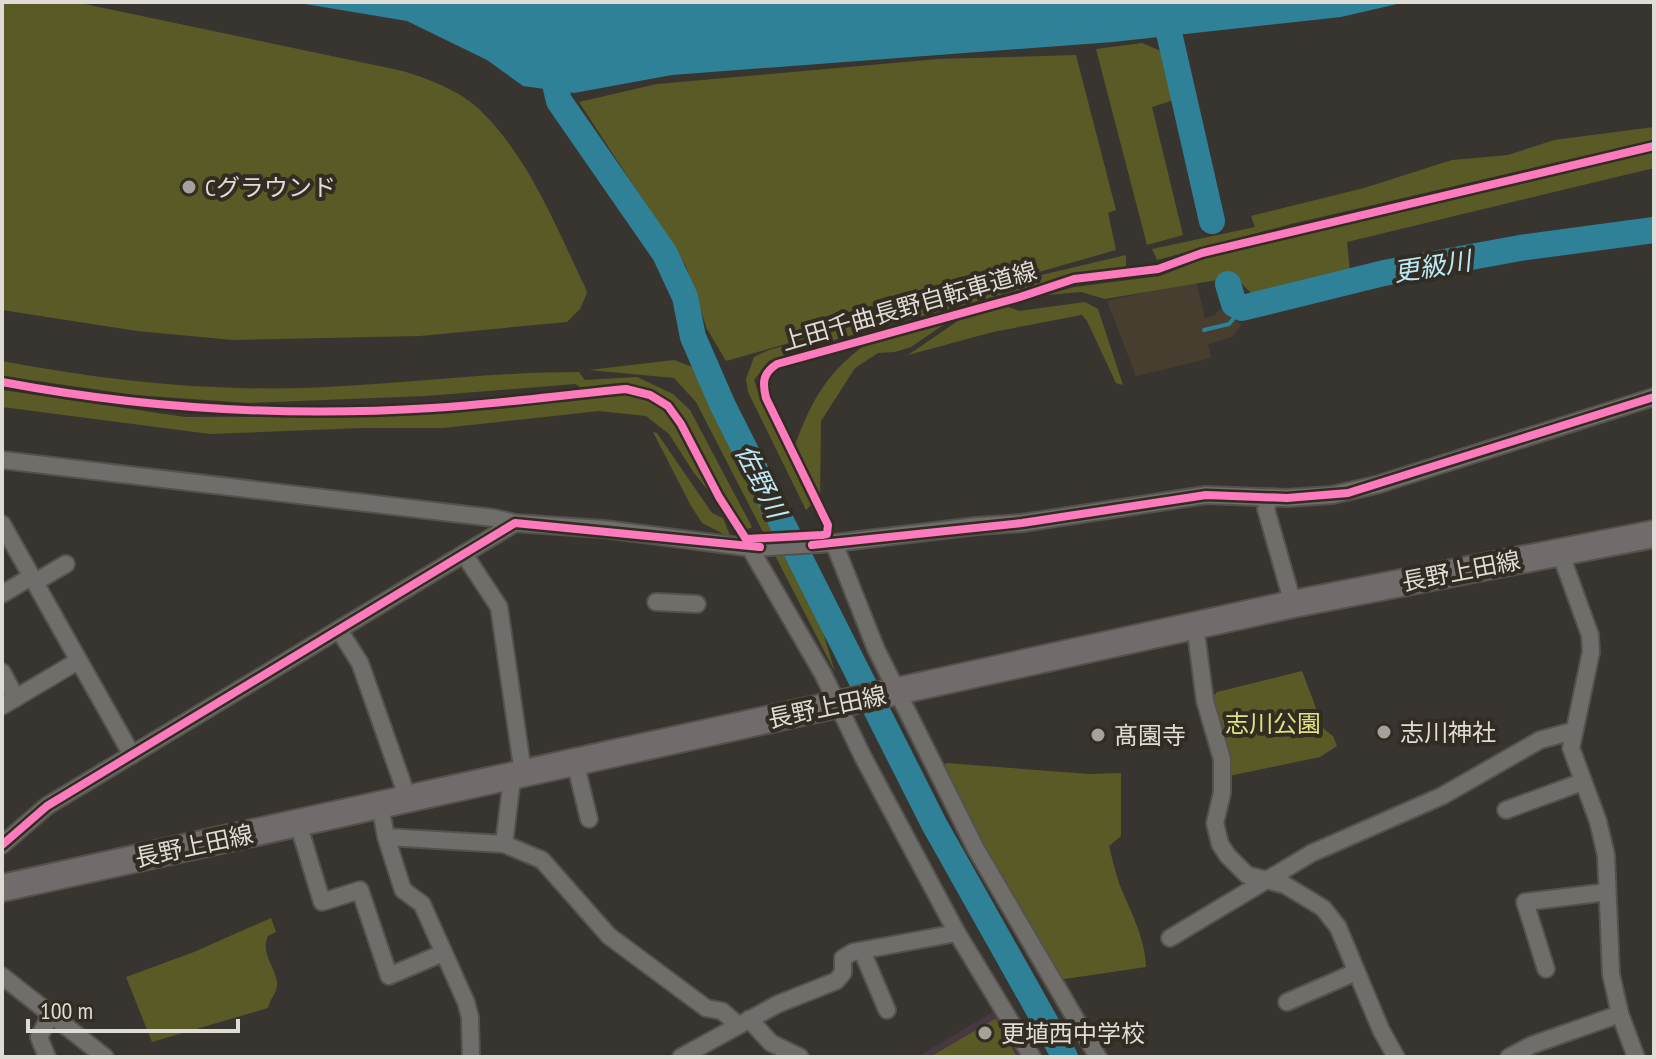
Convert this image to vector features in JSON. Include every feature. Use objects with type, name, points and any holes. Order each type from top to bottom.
[{"type":"main road","name":"長野上田線","points":[[2,888],[1293,604],[1654,534]]},
{"type":"street","points":[[2,460],[494,518],[515,523],[604,529],[751,548],[831,544],[1022,523],[1206,495],[1270,497],[1348,493],[1654,397]]},
{"type":"street","points":[[1270,497],[1266,509],[1293,604]]},
{"type":"street","points":[[2,845],[47,806],[515,523]]},
{"type":"street","points":[[2,524],[132,755]]},
{"type":"street","points":[[831,544],[896,692],[976,849],[1098,1057]]},
{"type":"street","points":[[751,548],[823,674],[957,933],[1032,1057]]},
{"type":"street","points":[[1560,552],[1590,635],[1591,652],[1571,748],[1606,855],[1611,974],[1620,1014],[1636,1057]]},
{"type":"street","points":[[464,554],[499,607],[516,774],[511,787],[504,844]]},
{"type":"street","points":[[2,594],[66,564]]},
{"type":"street","points":[[656,602],[697,604]]},
{"type":"street","points":[[1195,625],[1205,701],[1222,759],[1222,793],[1215,823],[1220,844],[1247,875],[1285,885],[1323,908],[1338,927],[1381,1030],[1396,1057]]},
{"type":"street","points":[[339,630],[360,663],[408,799]]},
{"type":"street","points":[[2,672],[9,702],[78,661]]},
{"type":"street","points":[[1170,938],[1312,853],[1442,796],[1540,740],[1573,731]]},
{"type":"street","points":[[575,762],[589,819]]},
{"type":"street","points":[[1506,810],[1582,782]]},
{"type":"street","points":[[380,805],[386,837],[403,890],[422,904],[466,1002],[470,1017],[471,1057]]},
{"type":"street","points":[[298,823],[322,902],[360,890],[389,976],[443,953]]},
{"type":"street","points":[[386,837],[504,844],[542,860],[609,936],[706,1008],[722,1011],[744,1022],[771,1043],[800,1057]]},
{"type":"street","points":[[1546,969],[1525,902],[1607,892]]},
{"type":"street","points":[[681,1057],[778,1004],[836,981],[843,973],[843,958],[862,951],[957,933]]},
{"type":"street","points":[[862,951],[887,1010]]},
{"type":"street","points":[[1287,1002],[1356,972]]},
{"type":"street","points":[[2,976],[105,1057]]},
{"type":"street","points":[[1509,1057],[1532,1045],[1620,1014]]},
{"type":"street","points":[[47,1057],[39,1037],[50,1016]]},
{"type":"shaded area","points":[[1196,281],[1205,318],[1214,316],[1220,309],[1241,325],[1232,337],[1208,344],[1211,358],[1136,376],[1107,301]]},
{"type":"shaded area","name":"更埴西中学校","points":[[998,1009],[1026,1057],[917,1057]]},
{"type":"green space","points":[[2,2],[75,2],[403,71],[456,92],[483,113],[529,173],[585,287],[587,293],[580,309],[567,322],[420,336],[233,340],[137,331],[2,310]]},
{"type":"green space","points":[[1142,43],[1161,51],[1174,100],[1152,107],[1183,235],[1147,245],[1096,49]]},
{"type":"green space","points":[[1076,55],[1116,210],[1108,213],[1116,250],[726,361],[707,329],[686,266],[579,102],[657,84],[938,59]]},
{"type":"green space","points":[[1654,127],[1654,140],[1291,224],[1157,260],[1152,249],[1255,227],[1251,216],[1364,188],[1452,160],[1508,155],[1554,140]]},
{"type":"green space","points":[[1654,150],[1654,168],[1347,242],[1350,271],[1252,294],[1235,277],[1105,299],[1081,292],[1046,295],[1074,287],[1160,276],[1229,249]]},
{"type":"green space","points":[[1126,255],[1126,269],[1073,275],[819,344],[769,361],[754,380],[811,505],[806,510],[748,392],[746,379],[754,357],[974,291]]},
{"type":"green space","points":[[1085,302],[1098,309],[1123,385],[1116,383],[1082,315],[993,332],[908,355],[965,316],[1006,306],[1019,311]]},
{"type":"green space","points":[[952,319],[911,347],[878,353],[855,368],[821,421],[820,498],[795,445],[822,388],[841,365],[867,344],[895,333]]},
{"type":"green space","points":[[674,360],[724,379],[772,476],[804,556],[809,586],[835,672],[696,402],[674,378],[589,370]]},
{"type":"green space","points":[[2,361],[115,379],[229,388],[339,386],[579,372],[585,380],[637,377],[673,394],[690,410],[752,527],[744,531],[670,401],[639,386],[582,388],[575,384],[426,396],[248,403],[135,395],[2,376]]},
{"type":"green space","points":[[2,390],[185,417],[390,416],[509,408],[627,394],[657,404],[669,415],[719,504],[669,434],[646,416],[599,411],[443,428],[210,434],[2,407]]},
{"type":"green space","points":[[653,432],[657,433],[712,513],[723,518],[731,538],[702,523]]},
{"type":"green space","name":"志川公園","points":[[1302,671],[1324,729],[1333,736],[1337,746],[1320,757],[1229,776],[1211,699],[1217,692]]},
{"type":"green space","points":[[946,763],[1089,774],[1121,773],[1121,836],[1109,846],[1119,883],[1140,934],[1146,967],[1058,980],[991,864],[943,769]]},
{"type":"green space","points":[[271,918],[276,932],[268,936],[266,948],[277,986],[268,1008],[152,1042],[126,977],[194,952]]},
{"type":"green space","name":"更埴西中学校","points":[[995,1019],[1017,1057],[930,1057]]},
{"type":"water","points":[[293,2],[1406,2],[1341,17],[1113,42],[672,75],[574,93],[523,86],[487,60],[407,21]]},
{"type":"waterway","name":"更級川","points":[[1162,2],[1212,221]]},
{"type":"waterway","name":"佐野川","points":[[549,59],[559,101],[665,254],[685,297],[693,337],[723,406],[934,824],[1065,1057]]},
{"type":"waterway","name":"更級川","points":[[1228,284],[1234,304],[1242,308],[1384,273],[1520,248],[1654,230]]},
{"type":"waterway","points":[[1204,330],[1229,324],[1242,308]]},
{"type":"cycle path","name":"上田千曲長野自転車道線","points":[[2,382],[162,404],[324,412],[456,406],[626,389],[650,395],[668,406],[746,539],[822,535],[827,534],[828,525],[766,398],[765,378],[777,364],[1020,297],[1074,279],[1158,269],[1202,253],[1654,146]]},
{"type":"cycle path","points":[[812,545],[1022,523],[1206,495],[1287,498],[1348,493],[1654,397]]},
{"type":"cycle path","points":[[2,845],[47,806],[515,523],[760,547]]},
{"type":"place","name":"Cグラウンド","points":[[189,187]]},
{"type":"place","name":"志川神社","points":[[1384,732]]},
{"type":"place","name":"髙園寺","points":[[1098,735]]},
{"type":"place","name":"更埴西中学校","points":[[985,1033]]}]
